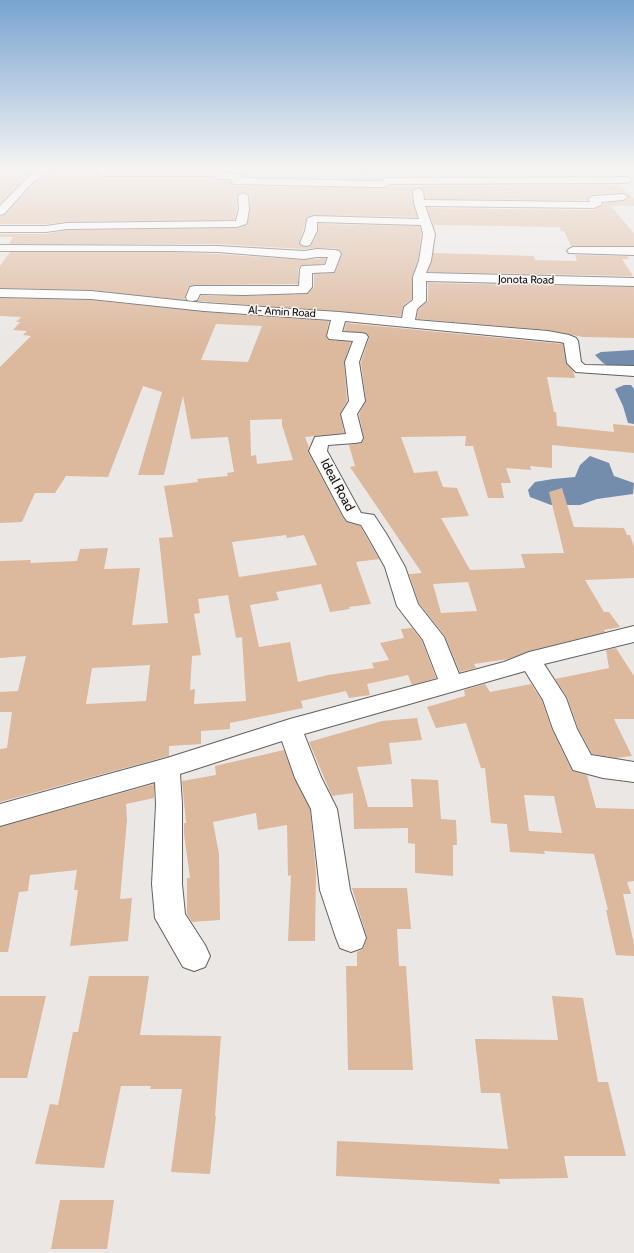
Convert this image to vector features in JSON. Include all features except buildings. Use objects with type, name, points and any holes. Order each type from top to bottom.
[{"type":"street","points":[[0,229],[46,229],[57,227]]},
{"type":"street","points":[[306,243],[311,227]]},
{"type":"street","points":[[408,323],[411,307],[418,301],[419,277],[427,252],[429,234],[427,227]]},
{"type":"street","points":[[40,248],[41,240],[46,229]]},
{"type":"street","points":[[0,248],[171,248],[218,249],[297,255],[317,252],[335,254],[330,269],[306,269],[306,287],[302,290],[196,290],[192,297]]},
{"type":"street","points":[[573,251],[634,251]]},
{"type":"street","name":"Jonota Road","points":[[419,277],[634,282]]},
{"type":"street","name":"Al- Amin Road","points":[[0,293],[91,295],[204,307],[339,316],[564,338],[571,341],[574,363],[581,369],[634,371]]},
{"type":"street","name":"Ideal Road","points":[[339,316],[334,336],[361,337],[352,362],[357,401],[349,414],[355,438],[321,441],[318,451],[354,517],[359,519],[367,519],[384,547],[395,567],[408,606],[433,637],[452,684]]},
{"type":"street","points":[[0,815],[167,768],[290,729],[511,668],[529,660],[634,634]]},
{"type":"street","points":[[529,660],[554,698],[565,729],[582,763],[602,768],[634,772]]},
{"type":"street","points":[[290,729],[308,778],[324,809],[334,890],[351,938]]},
{"type":"street","points":[[167,768],[169,804],[167,884],[170,918],[194,956]]},
{"type":"water","points":[[634,350],[634,372],[612,368],[603,363],[595,355],[601,352]]},
{"type":"water","points":[[624,385],[631,385],[634,389],[634,424],[628,423],[623,406],[615,389]]},
{"type":"water","points":[[590,456],[609,463],[614,476],[634,483],[633,494],[597,499],[580,505],[551,505],[530,497],[528,490],[535,482],[575,477],[580,465]]}]
